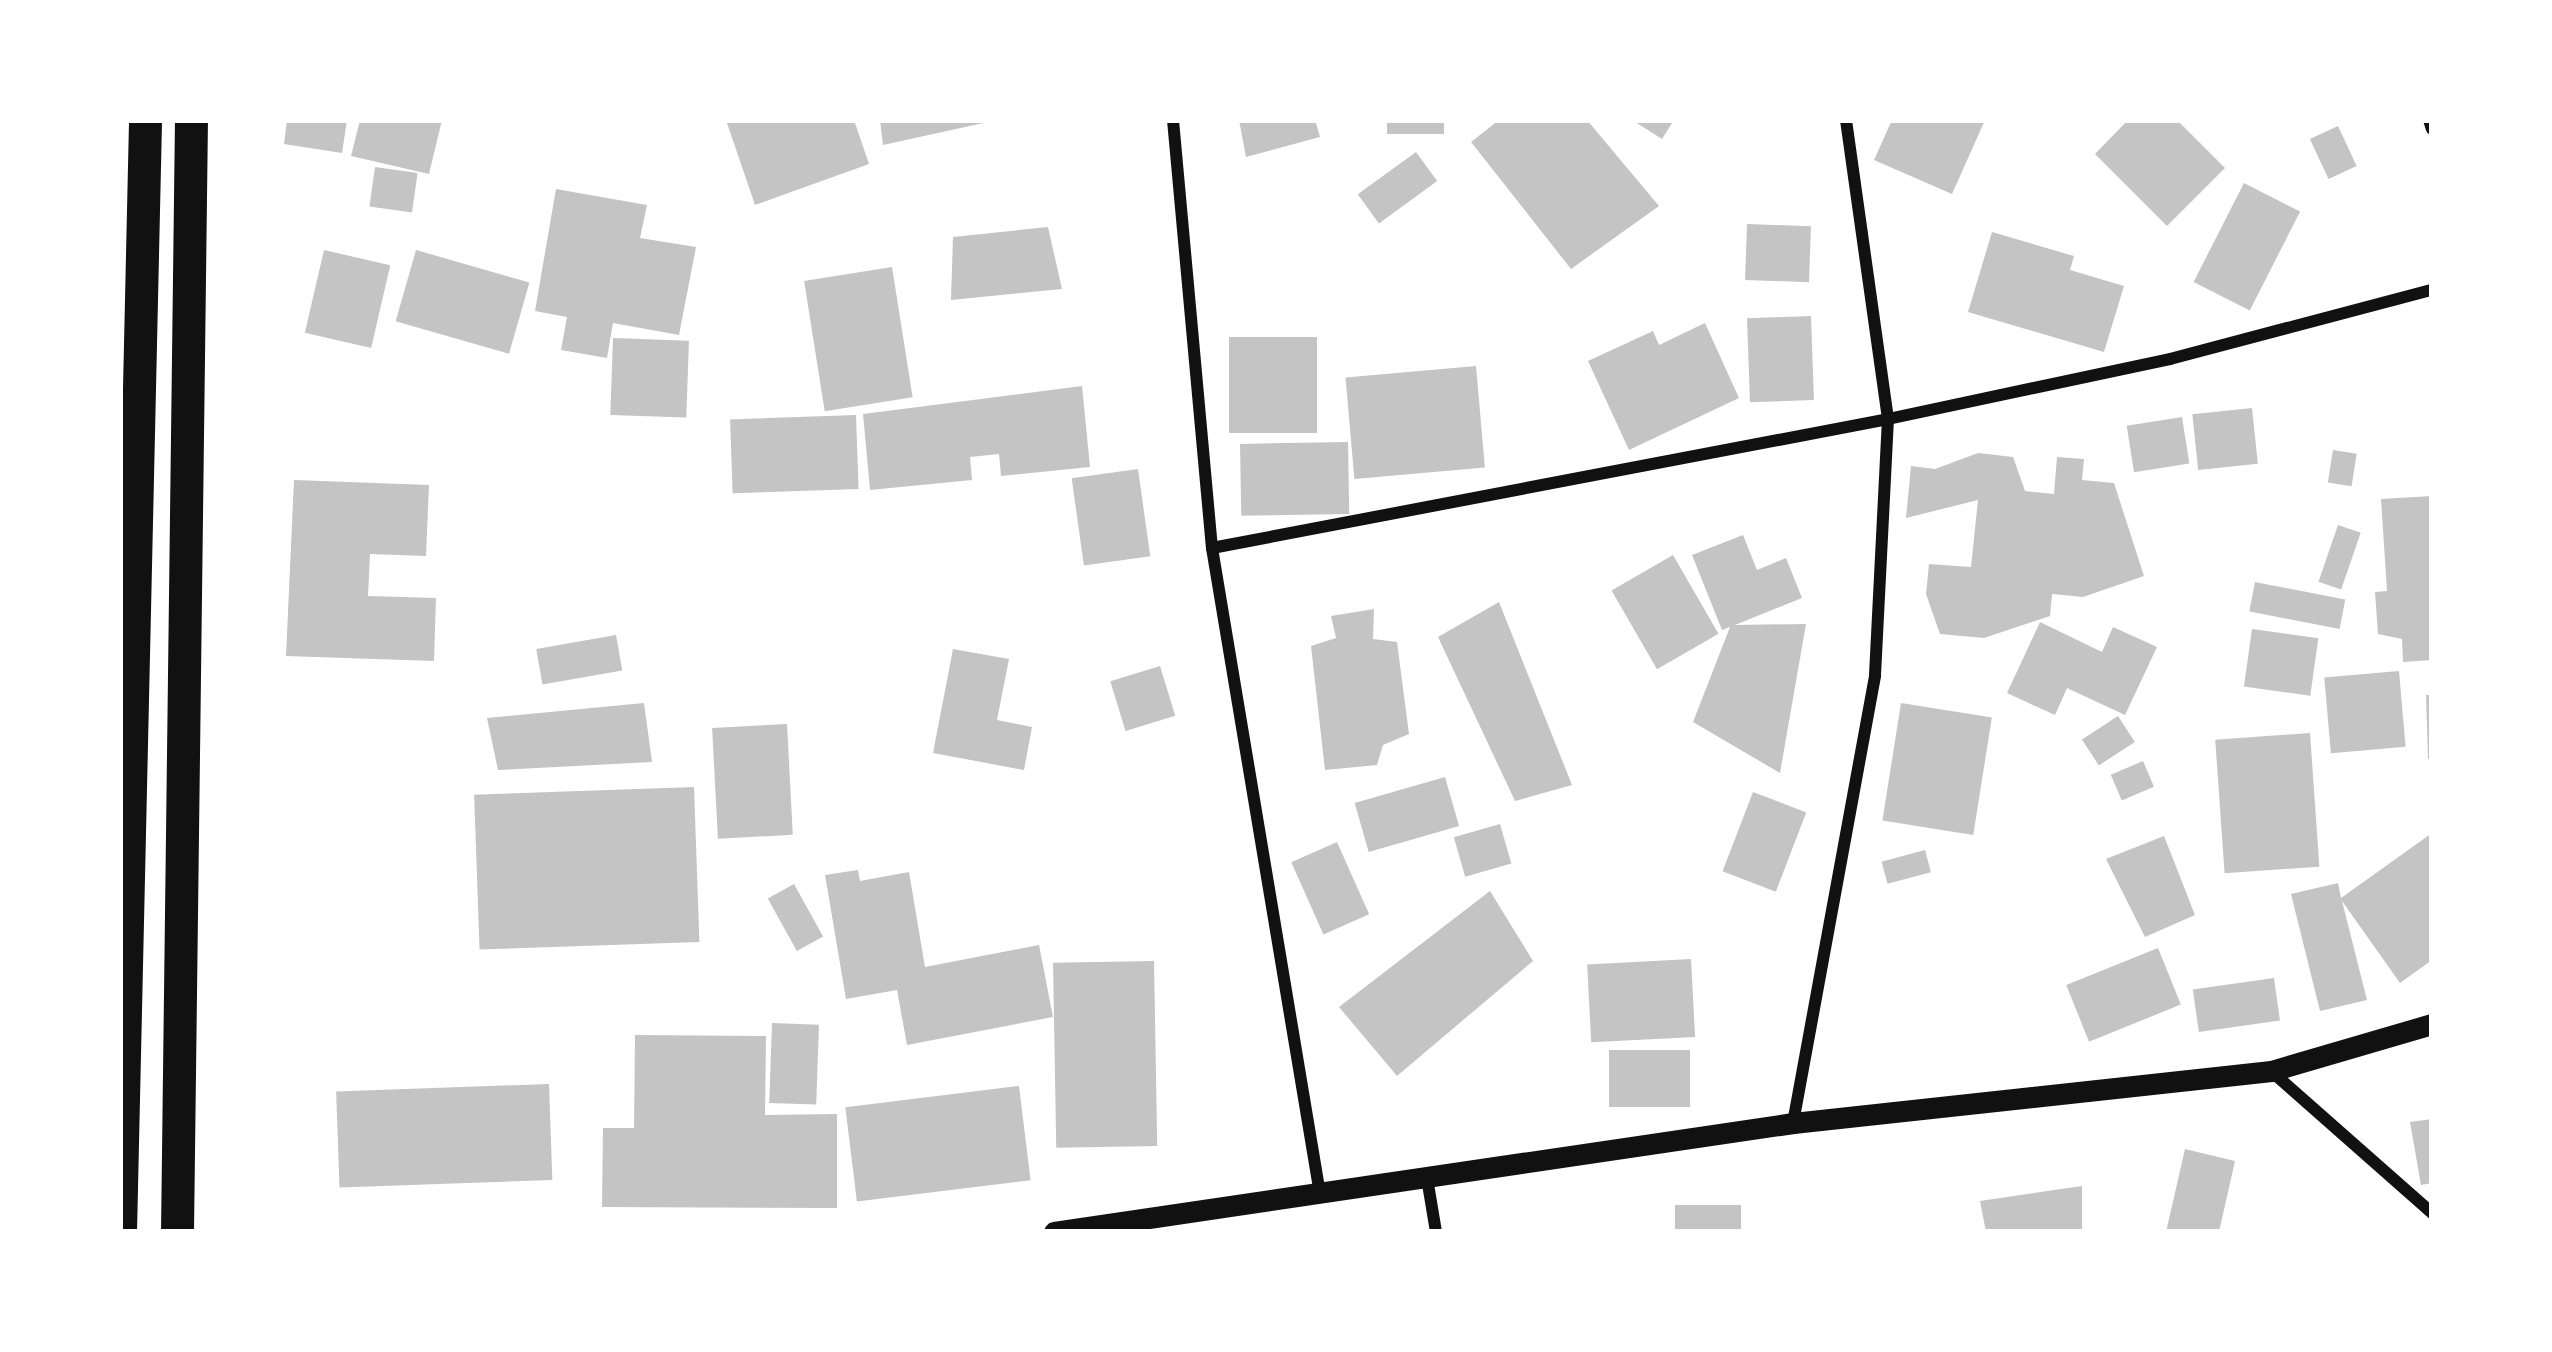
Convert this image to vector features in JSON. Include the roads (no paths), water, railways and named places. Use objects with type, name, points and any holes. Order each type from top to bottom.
[{"type":"highway","points":[[120,1232],[131,293],[145,120]]},
{"type":"highway","points":[[177,1232],[191,120]]},
{"type":"street","points":[[1173,120],[1212,548],[1320,1193]]},
{"type":"street","points":[[1793,1123],[1874,675],[1888,419],[1846,120]]},
{"type":"street","points":[[2429,120],[2432,129]]},
{"type":"street","points":[[1212,548],[1888,419],[2170,359],[2432,290]]},
{"type":"street","points":[[1054,1232],[1793,1123],[2271,1071],[2432,1024]]},
{"type":"street","points":[[2271,1071],[2432,1214]]},
{"type":"street","points":[[1427,1178],[1436,1232]]}]
